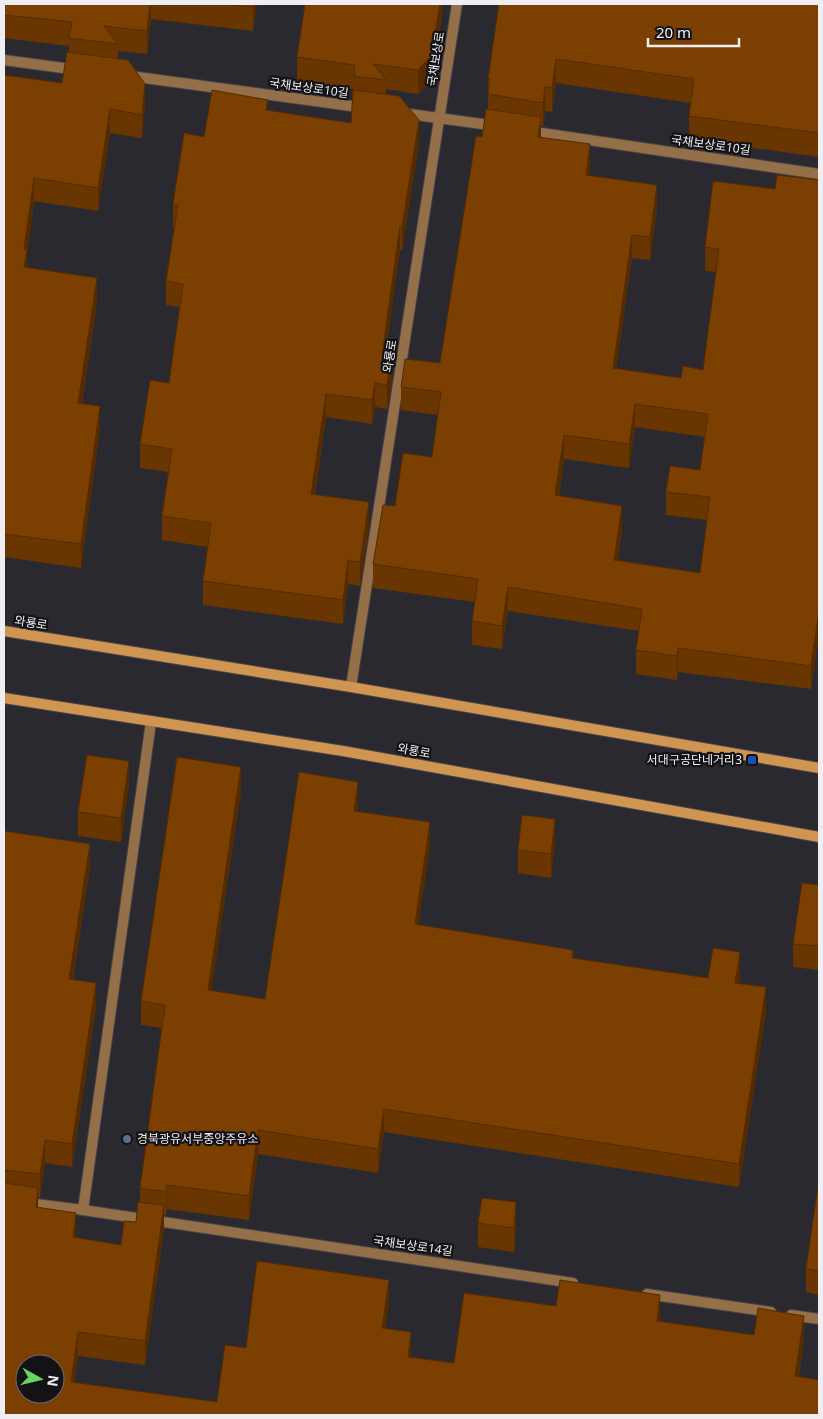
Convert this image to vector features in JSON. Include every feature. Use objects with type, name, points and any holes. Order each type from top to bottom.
[{"type":"main road","name":"와룡로","points":[[4,631],[351,686],[819,768]]},
{"type":"main road","name":"와룡로","points":[[4,698],[343,751],[819,837]]},
{"type":"street","name":"국채보상로","points":[[439,118],[457,4]]},
{"type":"street","points":[[4,60],[93,72]]},
{"type":"street","name":"국채보상로10길","points":[[122,76],[385,110],[819,174]]},
{"type":"street","name":"와룡로","points":[[351,686],[439,118]]},
{"type":"street","points":[[83,1210],[151,722]]},
{"type":"street","name":"국채보상로14길","points":[[4,1200],[584,1284]]},
{"type":"street","points":[[633,1292],[819,1319]]},
{"type":"building","points":[[4,4],[150,4],[147,31],[104,26],[118,44],[69,38],[72,22],[4,15]]},
{"type":"building","points":[[223,4],[254,4],[253,7]]},
{"type":"building","points":[[305,4],[440,4],[431,56],[418,70],[373,64],[386,80],[354,76],[355,65],[297,57]]},
{"type":"building","points":[[499,4],[819,4],[819,133],[689,116],[694,79],[556,59],[552,88],[545,87],[543,103],[488,94],[490,79],[488,79]]},
{"type":"building","points":[[67,52],[128,60],[145,84],[142,115],[110,109],[98,188],[34,178],[24,249],[27,249],[24,267],[97,278],[78,403],[100,406],[81,544],[4,534],[4,75],[62,83]]},
{"type":"building","points":[[212,90],[268,100],[266,110],[351,123],[353,90],[399,96],[419,120],[402,227],[400,226],[382,355],[392,356],[387,385],[375,383],[372,400],[326,394],[311,494],[369,502],[360,562],[348,560],[343,600],[203,581],[211,523],[162,516],[172,449],[140,444],[150,380],[169,383],[183,284],[166,281],[178,205],[173,204],[184,133],[204,137]]},
{"type":"building","points":[[486,109],[541,117],[538,137],[590,144],[586,175],[657,185],[650,237],[632,235],[613,368],[681,378],[683,366],[703,370],[719,249],[705,247],[713,181],[775,189],[777,175],[819,180],[819,610],[811,666],[678,648],[677,656],[636,650],[642,609],[508,587],[502,626],[472,621],[478,579],[373,564],[383,505],[395,506],[403,453],[432,457],[441,392],[401,387],[405,359],[440,363],[476,136],[482,137]],"holes":[[[635,404],[708,414],[700,470],[670,466],[666,492],[710,497],[700,573],[614,560],[622,506],[555,495],[564,435],[629,444]]]},
{"type":"building","points":[[87,755],[129,761],[121,818],[78,812]]},
{"type":"building","points":[[177,757],[241,767],[208,990],[265,999],[299,772],[358,782],[354,811],[430,822],[415,924],[573,950],[572,958],[708,978],[713,948],[740,952],[735,983],[766,987],[739,1164],[384,1109],[378,1149],[258,1130],[249,1196],[167,1185],[166,1192],[140,1188],[165,1005],[141,1001]]},
{"type":"building","points":[[522,815],[555,819],[551,854],[518,850]]},
{"type":"building","points":[[4,831],[90,844],[69,979],[96,983],[72,1144],[45,1140],[40,1174],[4,1170]]},
{"type":"building","points":[[802,883],[819,885],[819,946],[793,944]]},
{"type":"building","points":[[819,1179],[819,1271],[806,1269]]},
{"type":"building","points":[[4,1183],[38,1188],[36,1207],[76,1213],[73,1237],[121,1245],[124,1221],[136,1222],[138,1202],[164,1205],[145,1341],[78,1332],[71,1382],[217,1402],[225,1345],[246,1348],[257,1261],[389,1280],[382,1328],[411,1332],[408,1357],[454,1363],[464,1293],[556,1306],[560,1280],[660,1295],[657,1321],[754,1335],[758,1308],[804,1316],[795,1376],[819,1380],[819,1415],[4,1415]]},
{"type":"building","points":[[482,1198],[516,1202],[514,1228],[478,1223]]},
{"type":"place","name":"서대구공단네거리3","points":[[752,760]]},
{"type":"place","name":"경북광유서부중앙주유소","points":[[127,1139]]}]
